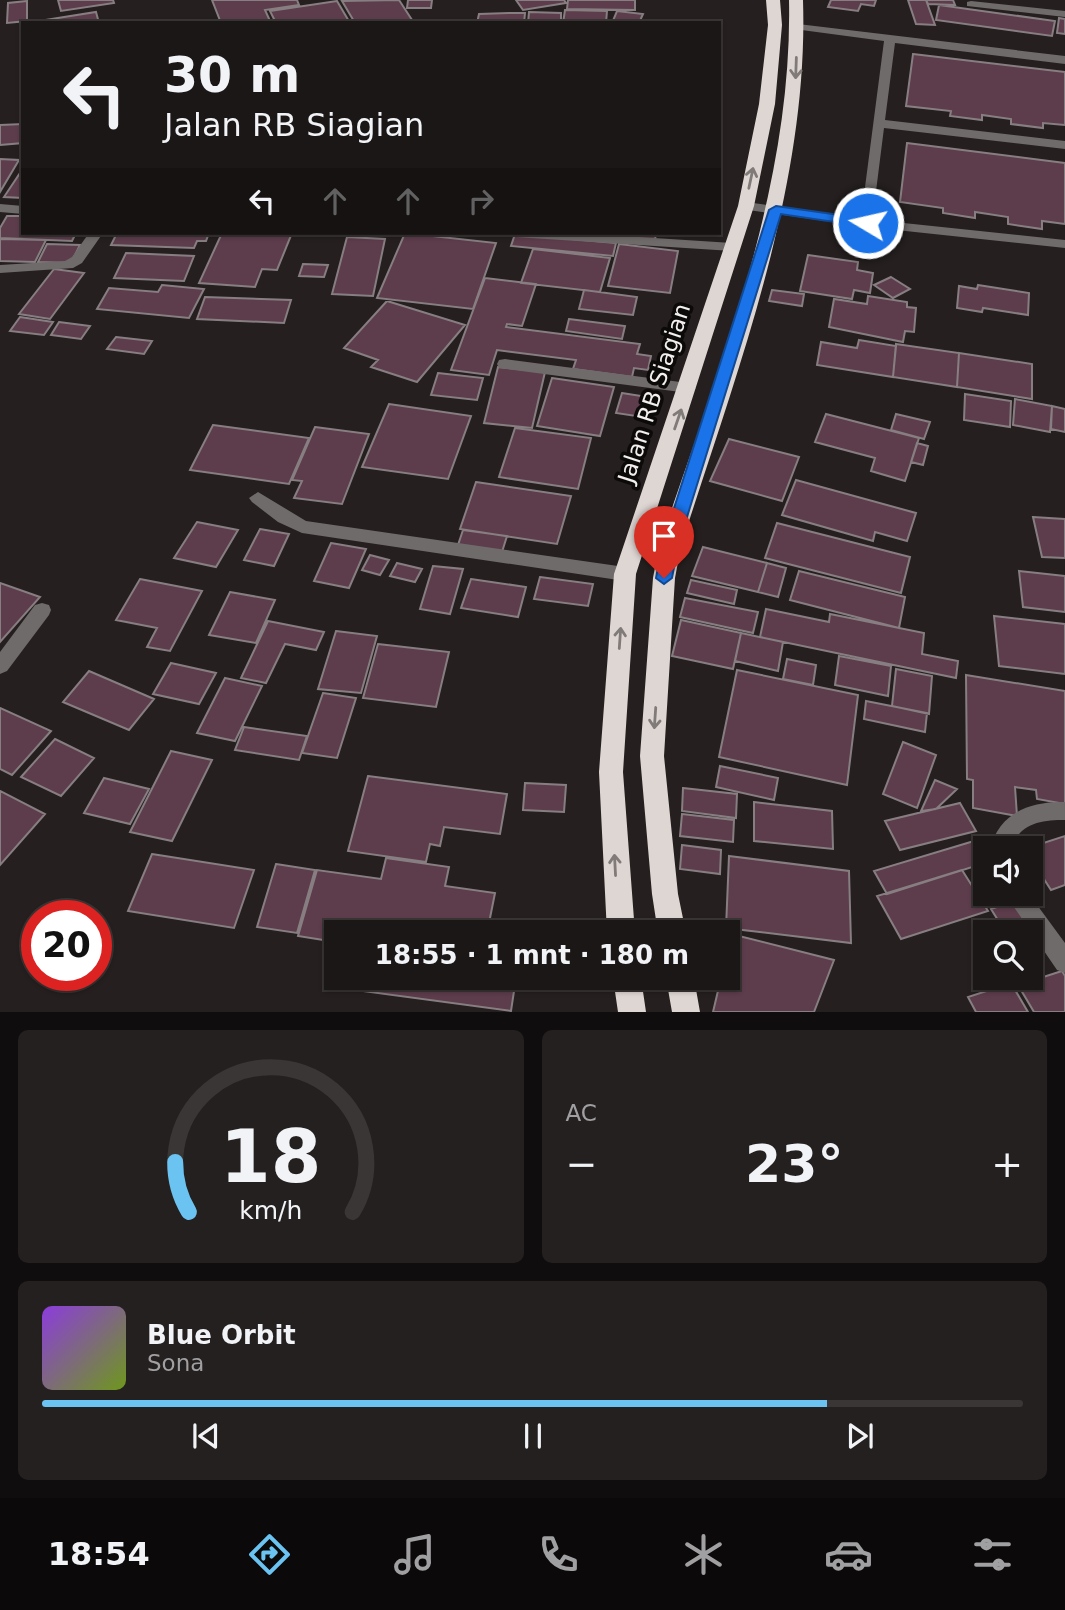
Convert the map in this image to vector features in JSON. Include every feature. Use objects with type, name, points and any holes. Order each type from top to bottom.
[{"type":"highway","name":"Jalan RB Siagian","points":[[620,920],[611,772],[625,574],[746,206],[767,104],[775,25],[773,0]]},
{"type":"highway","points":[[670,920],[652,756],[664,578],[670,546],[776,210],[794,111],[798,27],[796,0]]},
{"type":"highway","points":[[629,990],[632,1012]]},
{"type":"highway","points":[[682,990],[686,1012]]},
{"type":"street","points":[[971,4],[1002,3],[1065,14]]},
{"type":"street","points":[[798,27],[1065,60]]},
{"type":"street","points":[[868,223],[867,207],[890,38]]},
{"type":"street","points":[[878,123],[1065,145]]},
{"type":"street","points":[[746,206],[868,223],[1065,244]]},
{"type":"street","points":[[0,208],[21,210]]},
{"type":"street","points":[[0,269],[68,265],[77,260],[95,235]]},
{"type":"street","points":[[546,235],[732,247]]},
{"type":"street","points":[[506,364],[688,388]]},
{"type":"street","points":[[258,498],[284,518],[302,527],[625,574]]},
{"type":"street","points":[[0,666],[41,610]]},
{"type":"street","points":[[1006,836],[1018,820],[1047,810],[1065,811]]},
{"type":"street","points":[[1025,906],[1065,962]]},
{"type":"building","points":[[58,0],[113,0],[114,3],[61,11]]},
{"type":"building","points":[[212,0],[297,0],[299,5],[265,10],[270,21],[220,21]]},
{"type":"building","points":[[399,0],[413,21],[354,21],[342,1]]},
{"type":"building","points":[[408,0],[432,0],[431,8],[407,8]]},
{"type":"building","points":[[516,0],[564,0],[566,3],[523,10]]},
{"type":"building","points":[[568,0],[635,0],[635,10],[567,9]]},
{"type":"building","points":[[831,0],[876,0],[874,6],[861,4],[858,11],[828,7]]},
{"type":"building","points":[[908,0],[926,0],[935,25],[916,24]]},
{"type":"building","points":[[926,0],[953,0],[955,5],[928,4]]},
{"type":"building","points":[[27,1],[27,21],[7,23],[8,3]]},
{"type":"building","points":[[337,1],[349,21],[275,21],[270,11]]},
{"type":"building","points":[[939,5],[1055,21],[1052,36],[936,20]]},
{"type":"building","points":[[565,10],[607,11],[606,21],[563,21]]},
{"type":"building","points":[[617,11],[643,14],[640,21],[613,21]]},
{"type":"building","points":[[96,12],[98,21],[45,21]]},
{"type":"building","points":[[529,12],[561,13],[561,21],[528,21]]},
{"type":"building","points":[[525,13],[524,21],[477,21],[479,14]]},
{"type":"building","points":[[1059,18],[1065,19],[1065,34],[1057,33]]},
{"type":"building","points":[[913,54],[1065,72],[1065,125],[1043,123],[1043,128],[1011,124],[1011,119],[982,115],[982,120],[950,116],[951,111],[906,106]]},
{"type":"building","points":[[21,124],[21,143],[0,145],[0,125]]},
{"type":"building","points":[[907,143],[1065,163],[1065,224],[1042,221],[1042,229],[1008,224],[1008,217],[975,212],[975,218],[943,213],[943,208],[900,202]]},
{"type":"building","points":[[0,159],[19,160],[0,192]]},
{"type":"building","points":[[20,173],[21,173],[21,198],[4,197]]},
{"type":"building","points":[[7,216],[21,216],[21,235],[75,235],[72,241],[0,238],[0,228]]},
{"type":"building","points":[[116,235],[208,235],[206,241],[197,241],[194,248],[111,245]]},
{"type":"building","points":[[221,235],[291,235],[277,270],[262,269],[255,287],[199,283]]},
{"type":"building","points":[[404,235],[496,243],[473,309],[377,298]]},
{"type":"building","points":[[515,235],[616,243],[613,256],[511,246]]},
{"type":"building","points":[[591,235],[656,235],[655,240]]},
{"type":"building","points":[[347,237],[385,239],[373,296],[332,294]]},
{"type":"building","points":[[0,239],[46,240],[35,262],[0,261]]},
{"type":"building","points":[[47,244],[80,245],[71,263],[38,262]]},
{"type":"building","points":[[619,244],[678,251],[670,293],[608,286]]},
{"type":"building","points":[[533,249],[610,258],[600,292],[521,283]]},
{"type":"building","points":[[126,253],[194,256],[184,281],[114,278]]},
{"type":"building","points":[[808,255],[858,262],[857,270],[873,273],[870,293],[854,290],[852,299],[800,291]]},
{"type":"building","points":[[303,264],[328,265],[324,277],[299,276]]},
{"type":"building","points":[[54,269],[84,273],[50,319],[19,314]]},
{"type":"building","points":[[891,277],[910,289],[893,298],[874,285]]},
{"type":"building","points":[[485,278],[536,284],[522,326],[507,324],[506,327],[640,344],[637,354],[651,356],[648,370],[634,368],[632,377],[573,369],[576,360],[497,350],[489,375],[451,370]]},
{"type":"building","points":[[162,285],[204,289],[189,318],[97,309],[109,288],[158,292]]},
{"type":"building","points":[[978,285],[1029,293],[1028,315],[983,308],[982,312],[957,308],[959,286],[977,289]]},
{"type":"building","points":[[584,290],[637,297],[633,315],[579,309]]},
{"type":"building","points":[[772,290],[804,294],[802,306],[769,301]]},
{"type":"building","points":[[868,296],[907,302],[907,307],[916,308],[914,332],[905,331],[903,342],[829,327],[834,299],[867,304]]},
{"type":"building","points":[[205,297],[291,300],[284,323],[197,319]]},
{"type":"building","points":[[387,301],[465,325],[417,382],[371,367],[378,360],[344,348]]},
{"type":"building","points":[[20,317],[53,322],[44,335],[10,331]]},
{"type":"building","points":[[569,319],[625,326],[622,339],[566,331]]},
{"type":"building","points":[[59,322],[90,326],[81,339],[51,335]]},
{"type":"building","points":[[116,337],[152,341],[144,354],[107,349]]},
{"type":"building","points":[[859,340],[896,346],[893,377],[817,365],[821,342],[857,348]]},
{"type":"building","points":[[896,344],[959,353],[957,387],[893,377]]},
{"type":"building","points":[[959,353],[1032,364],[1032,399],[957,387]]},
{"type":"building","points":[[498,367],[545,372],[532,428],[484,423]]},
{"type":"building","points":[[438,373],[483,378],[477,400],[431,395]]},
{"type":"building","points":[[552,378],[614,387],[600,436],[537,426]]},
{"type":"building","points":[[622,393],[654,398],[649,418],[616,413]]},
{"type":"building","points":[[965,394],[1011,401],[1010,427],[964,420]]},
{"type":"building","points":[[1015,399],[1052,406],[1050,432],[1013,425]]},
{"type":"building","points":[[389,404],[471,416],[448,479],[362,467]]},
{"type":"building","points":[[1052,406],[1065,409],[1065,432],[1051,429]]},
{"type":"building","points":[[826,414],[919,438],[905,481],[871,471],[875,458],[815,442]]},
{"type":"building","points":[[896,414],[930,422],[924,439],[891,430]]},
{"type":"building","points":[[213,425],[309,438],[289,484],[190,470]]},
{"type":"building","points":[[315,427],[369,434],[342,504],[294,498],[302,481],[292,480]]},
{"type":"building","points":[[515,428],[591,438],[578,489],[499,477]]},
{"type":"building","points":[[729,439],[799,457],[782,501],[710,481]]},
{"type":"building","points":[[917,443],[928,446],[923,465],[911,462]]},
{"type":"building","points":[[796,480],[916,513],[907,541],[875,532],[873,541],[782,515]]},
{"type":"building","points":[[476,482],[571,496],[557,544],[460,529]]},
{"type":"building","points":[[1033,517],[1065,519],[1065,558],[1042,557]]},
{"type":"building","points":[[197,522],[238,530],[216,567],[174,558]]},
{"type":"building","points":[[777,523],[910,557],[901,593],[765,558]]},
{"type":"building","points":[[260,529],[289,534],[274,566],[244,560]]},
{"type":"building","points":[[463,530],[507,536],[502,552],[458,545]]},
{"type":"building","points":[[331,543],[366,549],[349,588],[314,581]]},
{"type":"building","points":[[703,547],[767,563],[758,592],[692,576]]},
{"type":"building","points":[[370,555],[389,560],[380,575],[362,570]]},
{"type":"building","points":[[397,563],[422,569],[415,582],[390,576]]},
{"type":"building","points":[[767,563],[786,568],[778,597],[758,592]]},
{"type":"building","points":[[433,566],[463,569],[450,614],[420,609]]},
{"type":"building","points":[[799,571],[905,597],[899,628],[790,600]]},
{"type":"building","points":[[1019,571],[1065,576],[1065,612],[1023,607]]},
{"type":"building","points":[[540,577],[593,584],[588,606],[534,599]]},
{"type":"building","points":[[140,579],[202,591],[170,651],[147,647],[157,628],[116,620]]},
{"type":"building","points":[[471,579],[526,587],[518,617],[461,608]]},
{"type":"building","points":[[691,580],[737,590],[734,604],[687,593]]},
{"type":"building","points":[[0,583],[40,597],[0,642]]},
{"type":"building","points":[[230,592],[275,600],[256,643],[209,635]]},
{"type":"building","points":[[685,598],[758,612],[753,633],[680,617]]},
{"type":"building","points":[[766,609],[829,622],[830,614],[924,633],[922,654],[958,661],[956,678],[760,637]]},
{"type":"building","points":[[994,616],[1065,624],[1065,674],[999,666]]},
{"type":"building","points":[[681,620],[741,633],[733,669],[672,656]]},
{"type":"building","points":[[268,621],[324,632],[316,650],[285,644],[266,683],[241,678]]},
{"type":"building","points":[[336,631],[377,636],[361,693],[318,689]]},
{"type":"building","points":[[741,633],[783,642],[778,671],[735,661]]},
{"type":"building","points":[[378,644],[449,652],[436,707],[363,698]]},
{"type":"building","points":[[839,656],[891,666],[888,696],[835,685]]},
{"type":"building","points":[[787,659],[816,665],[813,685],[783,679]]},
{"type":"building","points":[[171,663],[216,673],[199,704],[153,694]]},
{"type":"building","points":[[896,669],[932,676],[929,714],[892,706]]},
{"type":"building","points":[[737,670],[858,695],[847,785],[719,757]]},
{"type":"building","points":[[89,671],[154,699],[129,730],[63,702]]},
{"type":"building","points":[[966,675],[1065,691],[1065,804],[1037,799],[1036,790],[1015,787],[1017,816],[973,808],[973,780],[967,779]]},
{"type":"building","points":[[225,678],[262,686],[235,741],[197,733]]},
{"type":"building","points":[[323,693],[356,698],[337,758],[302,753]]},
{"type":"building","points":[[866,701],[927,713],[925,732],[864,719]]},
{"type":"building","points":[[0,708],[51,731],[12,775],[0,769]]},
{"type":"building","points":[[244,727],[307,736],[299,760],[235,750]]},
{"type":"building","points":[[55,739],[94,758],[61,796],[21,777]]},
{"type":"building","points":[[903,742],[936,755],[917,808],[883,794]]},
{"type":"building","points":[[171,751],[212,760],[172,841],[130,832]]},
{"type":"building","points":[[720,766],[778,778],[774,800],[716,787]]},
{"type":"building","points":[[368,776],[507,794],[500,834],[444,827],[440,846],[430,844],[426,862],[348,851]]},
{"type":"building","points":[[104,778],[149,789],[130,824],[84,813]]},
{"type":"building","points":[[935,780],[957,789],[936,809],[921,811]]},
{"type":"building","points":[[525,783],[566,785],[564,812],[523,810]]},
{"type":"building","points":[[683,788],[737,794],[736,818],[682,811]]},
{"type":"building","points":[[0,791],[45,814],[0,865]]},
{"type":"building","points":[[754,802],[832,811],[833,849],[754,841]]},
{"type":"building","points":[[960,803],[976,831],[900,850],[885,821]]},
{"type":"building","points":[[682,814],[734,820],[733,842],[680,836]]},
{"type":"building","points":[[1065,836],[1065,885],[1051,890],[1043,878],[1043,843]]},
{"type":"building","points":[[973,841],[973,867],[887,894],[874,871]]},
{"type":"building","points":[[682,845],[721,850],[720,874],[680,869]]},
{"type":"building","points":[[152,854],[254,870],[234,928],[128,911]]},
{"type":"building","points":[[729,856],[849,871],[851,943],[740,930],[740,920],[726,920]]},
{"type":"building","points":[[386,858],[449,867],[445,886],[495,893],[490,920],[324,920],[324,940],[298,936],[317,870],[381,879]]},
{"type":"building","points":[[276,864],[315,870],[297,933],[257,927]]},
{"type":"building","points":[[962,870],[973,887],[973,906],[985,906],[988,911],[901,939],[877,896]]},
{"type":"building","points":[[1000,906],[1025,906],[1034,920],[998,920],[991,909]]},
{"type":"building","points":[[740,936],[834,960],[814,1012],[713,1012],[718,990],[740,990]]},
{"type":"building","points":[[1062,971],[1065,976],[1065,1012],[1034,1012],[1021,990],[1043,990],[1043,977]]},
{"type":"building","points":[[355,990],[514,990],[511,1011]]},
{"type":"building","points":[[990,990],[1015,990],[1028,1012],[976,1012],[968,997]]},
{"type":"route","points":[[664,578],[670,546],[776,210],[868,223]]}]
